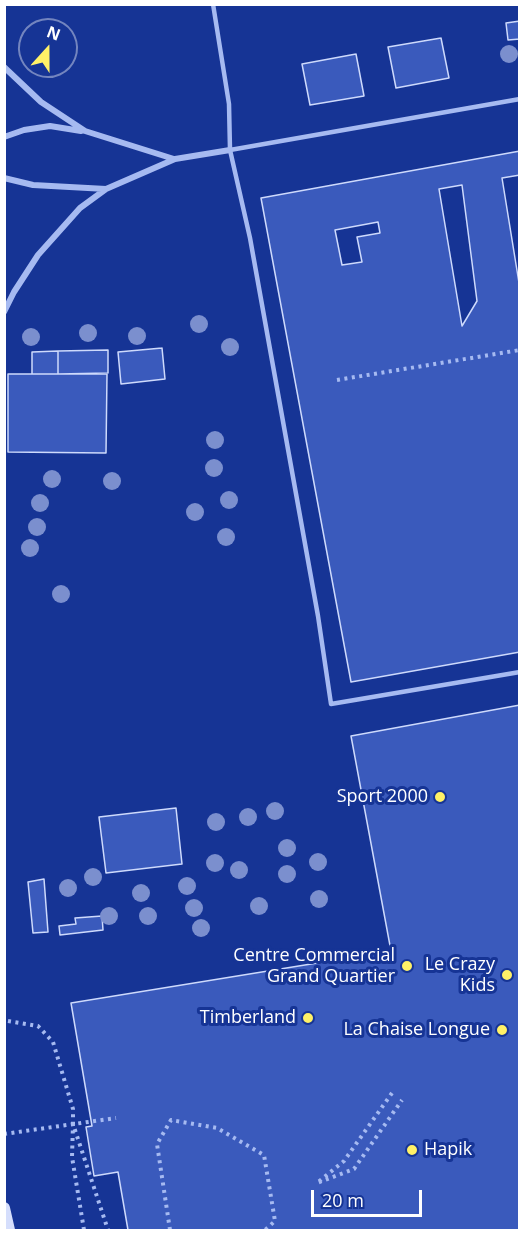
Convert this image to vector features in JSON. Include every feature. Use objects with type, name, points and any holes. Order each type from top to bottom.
[{"type":"main road","points":[[4,1208],[9,1230]]},
{"type":"street","points":[[4,67],[41,102],[85,131]]},
{"type":"street","points":[[4,137],[24,130],[50,126],[85,131],[175,159]]},
{"type":"street","points":[[4,312],[38,255],[80,208],[106,189],[175,159],[231,150]]},
{"type":"street","points":[[4,178],[33,185],[106,189]]},
{"type":"lane","points":[[213,4],[229,104],[231,150],[250,238],[308,558],[331,704],[519,672]]},
{"type":"lane","points":[[231,150],[519,99]]},
{"type":"path","points":[[337,380],[519,350]]},
{"type":"path","points":[[8,1021],[38,1026],[53,1042],[73,1108],[72,1157],[84,1230]]},
{"type":"path","points":[[392,1093],[344,1161],[317,1183],[354,1169],[402,1100]]},
{"type":"path","points":[[4,1134],[116,1118]]},
{"type":"path","points":[[170,1230],[157,1144],[171,1120],[217,1128],[264,1155],[275,1221],[265,1230]]},
{"type":"path","points":[[73,1124],[108,1230]]},
{"type":"building","points":[[520,21],[520,39],[508,40],[506,23]]},
{"type":"building","points":[[441,38],[449,78],[396,88],[388,47]]},
{"type":"building","points":[[356,54],[364,96],[310,105],[302,64]]},
{"type":"building","points":[[520,151],[520,175],[502,178],[520,289],[520,652],[351,682],[261,198]],"holes":[[[462,185],[477,301],[462,326],[439,189]],[[378,222],[380,233],[357,237],[362,262],[342,265],[335,230]]]},
{"type":"building","points":[[162,348],[165,379],[121,384],[118,352]]},
{"type":"building","points":[[108,350],[108,373],[58,374],[58,351]]},
{"type":"building","points":[[58,351],[58,374],[32,374],[32,352]]},
{"type":"building","points":[[8,374],[107,374],[106,453],[8,452]]},
{"type":"building","name":"Centre Commercial Grand Quartier","points":[[520,705],[520,1230],[128,1230],[118,1172],[94,1176],[86,1127],[92,1126],[71,1003],[391,951],[351,736]]},
{"type":"building","points":[[176,808],[182,864],[106,873],[99,817]]},
{"type":"building","points":[[44,879],[48,932],[33,933],[28,882]]},
{"type":"building","points":[[102,916],[103,930],[60,935],[59,926],[76,924],[75,918]]},
{"type":"place","name":"Sport 2000","points":[[440,797]]},
{"type":"place","name":"Centre Commercial Grand Quartier","points":[[407,966]]},
{"type":"place","name":"Le Crazy Kids","points":[[507,975]]},
{"type":"place","name":"Timberland","points":[[308,1018]]},
{"type":"place","name":"La Chaise Longue","points":[[502,1030]]},
{"type":"place","name":"Hapik","points":[[412,1150]]}]
